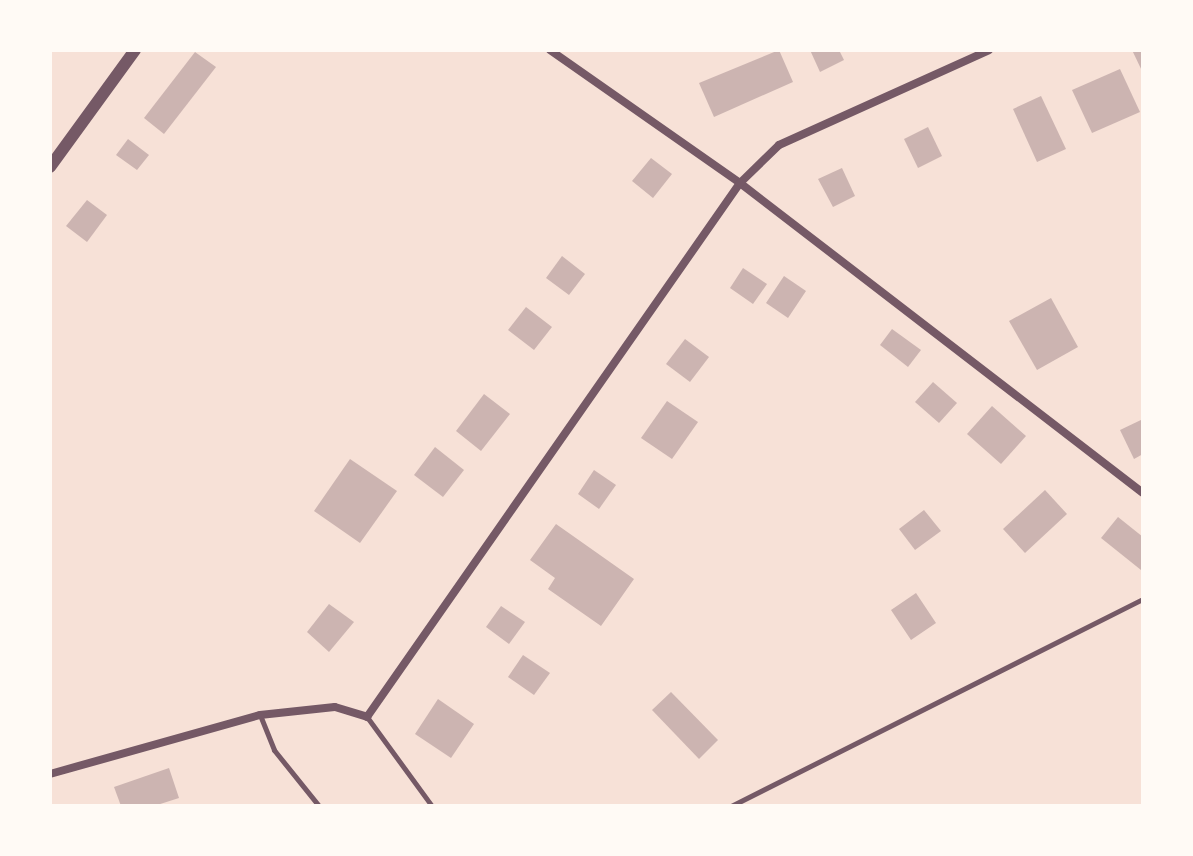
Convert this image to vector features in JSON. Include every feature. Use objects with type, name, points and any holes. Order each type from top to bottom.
[{"type":"street","points":[[50,167],[135,50]]},
{"type":"street","points":[[550,50],[740,183],[1143,493]]},
{"type":"street","points":[[50,774],[260,715],[335,707],[367,717],[740,183],[779,145],[989,50]]},
{"type":"lane","points":[[731,806],[1143,599]]},
{"type":"lane","points":[[260,715],[274,750],[319,806]]},
{"type":"lane","points":[[367,717],[432,806]]},
{"type":"building","points":[[779,50],[793,82],[714,117],[699,83]]},
{"type":"building","points":[[810,50],[839,50],[844,60],[820,72]]},
{"type":"building","points":[[1132,50],[1143,50],[1143,73]]},
{"type":"building","points":[[195,52],[216,67],[164,134],[144,118]]},
{"type":"building","points":[[1120,69],[1140,112],[1092,133],[1072,90]]},
{"type":"building","points":[[1041,96],[1066,149],[1037,162],[1013,109]]},
{"type":"building","points":[[928,127],[942,156],[918,168],[904,139]]},
{"type":"building","points":[[128,139],[149,155],[137,170],[116,155]]},
{"type":"building","points":[[651,158],[672,174],[653,198],[632,181]]},
{"type":"building","points":[[842,168],[855,196],[833,207],[818,179]]},
{"type":"building","points":[[87,200],[107,215],[87,242],[66,226]]},
{"type":"building","points":[[562,256],[585,274],[569,295],[546,278]]},
{"type":"building","points":[[743,268],[767,284],[753,304],[730,288]]},
{"type":"building","points":[[784,276],[806,291],[788,318],[766,303]]},
{"type":"building","points":[[1051,298],[1078,347],[1037,370],[1009,321]]},
{"type":"building","points":[[526,307],[552,327],[534,350],[508,330]]},
{"type":"building","points":[[892,329],[921,350],[908,367],[880,345]]},
{"type":"building","points":[[685,339],[709,357],[690,382],[666,364]]},
{"type":"building","points":[[933,382],[957,403],[939,423],[915,402]]},
{"type":"building","points":[[484,394],[510,414],[481,451],[456,431]]},
{"type":"building","points":[[667,401],[698,422],[672,459],[641,438]]},
{"type":"building","points":[[992,406],[1026,436],[1001,464],[967,434]]},
{"type":"building","points":[[1143,419],[1143,454],[1134,459],[1120,430]]},
{"type":"building","points":[[435,447],[464,470],[443,497],[414,475]]},
{"type":"building","points":[[350,459],[397,491],[360,543],[314,511]]},
{"type":"building","points":[[594,470],[616,485],[599,509],[578,494]]},
{"type":"building","points":[[1045,490],[1067,514],[1025,553],[1003,529]]},
{"type":"building","points":[[924,510],[941,531],[915,550],[899,529]]},
{"type":"building","points":[[1118,517],[1143,537],[1141,570],[1101,538]]},
{"type":"building","points":[[556,524],[634,579],[601,626],[548,589],[555,578],[530,560]]},
{"type":"building","points":[[916,593],[936,623],[911,640],[891,610]]},
{"type":"building","points":[[329,604],[354,622],[329,652],[307,632]]},
{"type":"building","points":[[501,606],[525,622],[509,644],[486,627]]},
{"type":"building","points":[[523,655],[550,673],[534,695],[508,677]]},
{"type":"building","points":[[671,692],[718,740],[699,759],[652,710]]},
{"type":"building","points":[[438,699],[474,724],[451,758],[415,734]]},
{"type":"building","points":[[169,768],[179,798],[154,806],[121,806],[114,787]]}]
